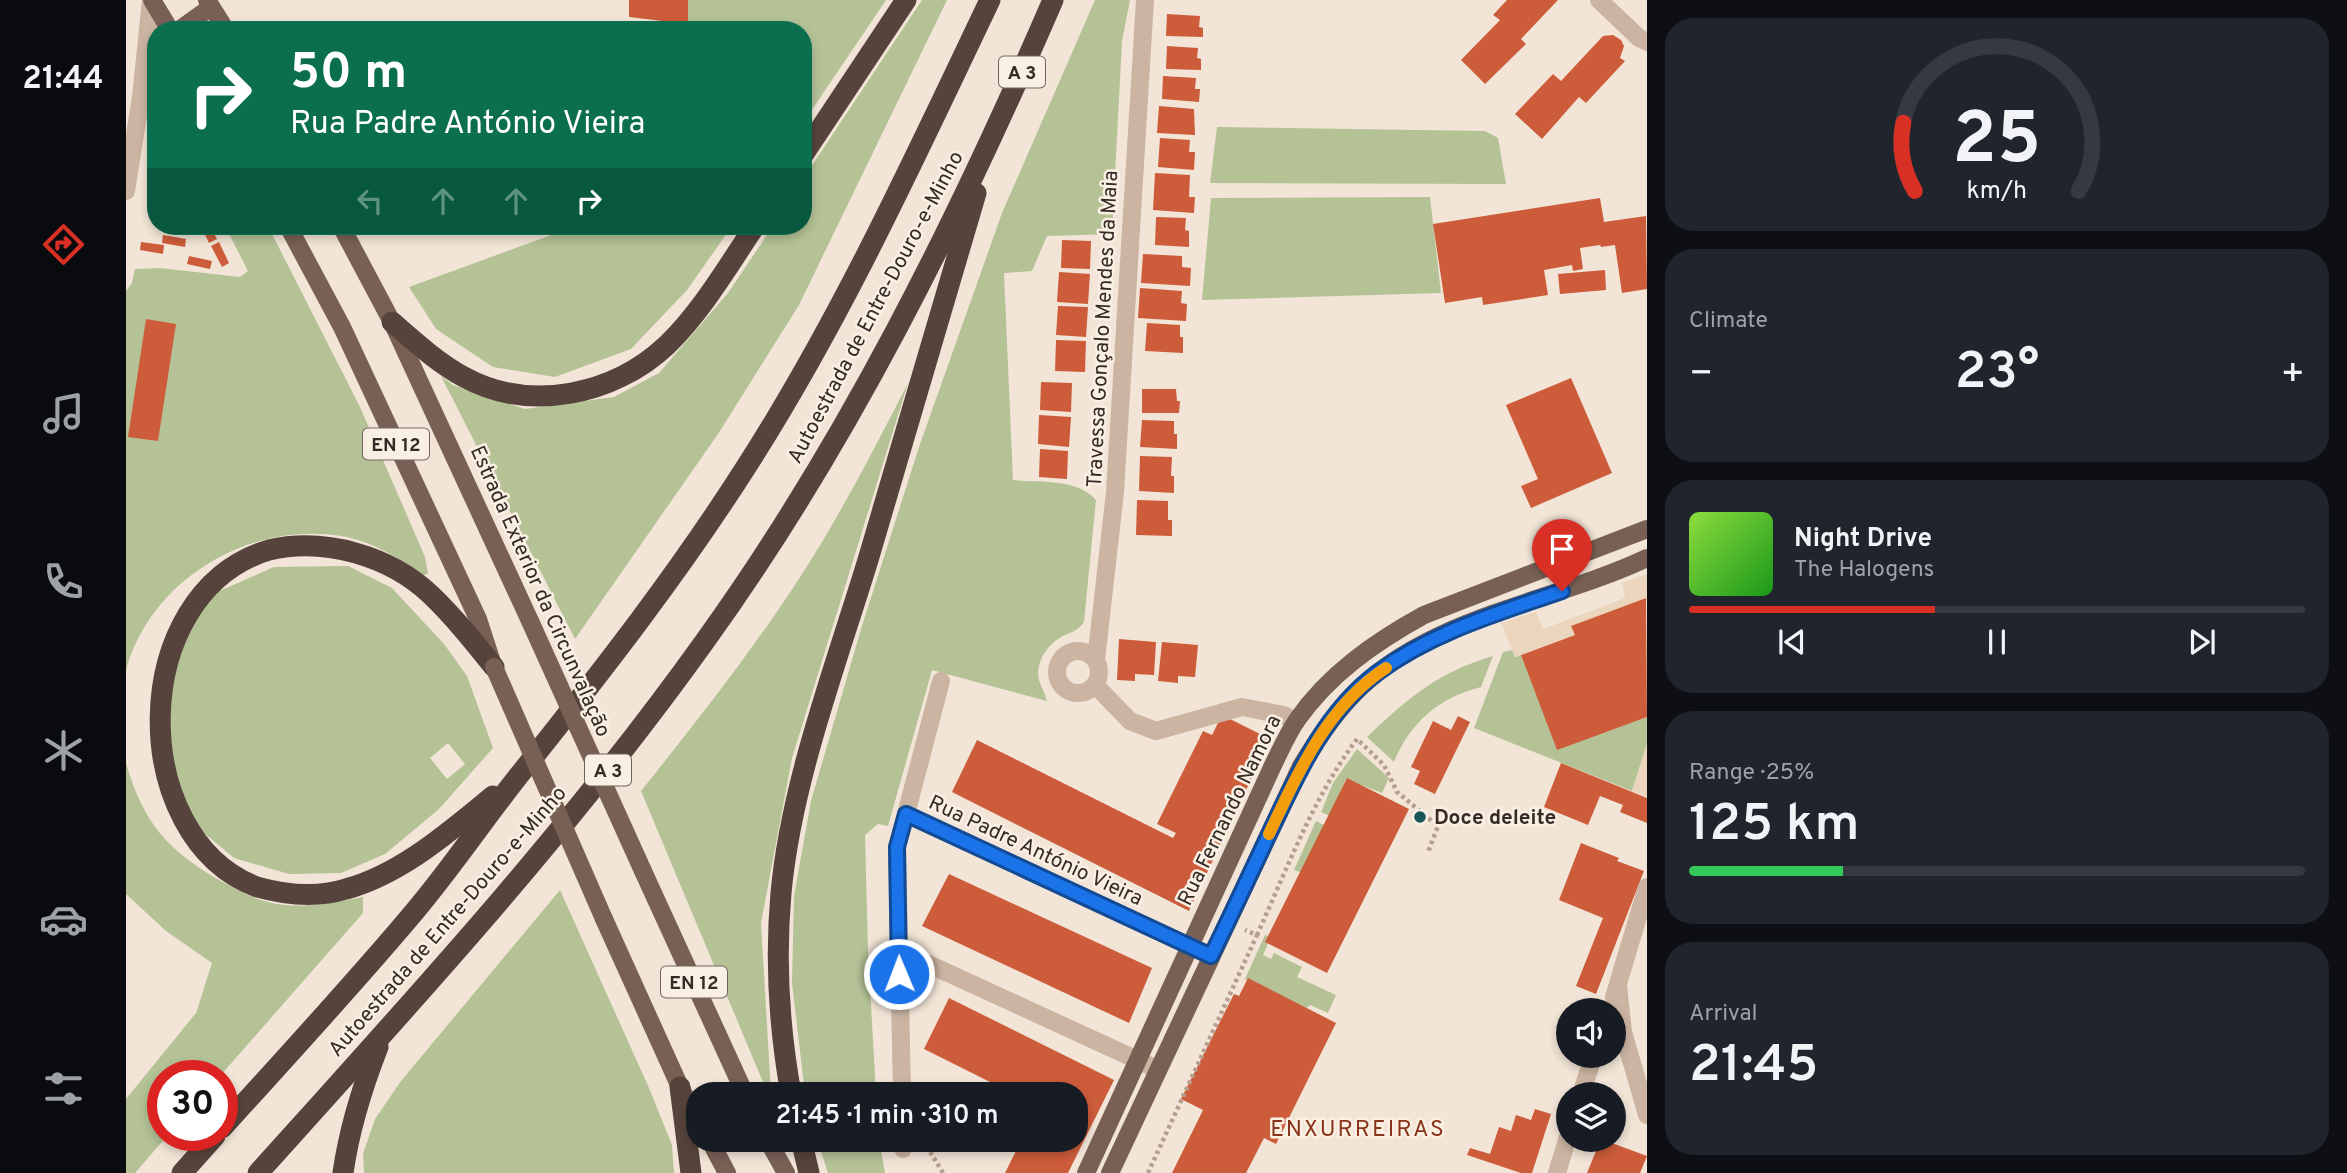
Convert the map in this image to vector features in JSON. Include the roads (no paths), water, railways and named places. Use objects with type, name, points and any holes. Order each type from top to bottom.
[{"type":"highway","points":[[812,141],[906,0]]},
{"type":"highway","name":"Autoestrada de Entre-Douro-e-Minho","points":[[238,1110],[416,910],[657,598],[749,463],[815,350],[879,230],[990,0]]},
{"type":"highway","name":"Autoestrada de Entre-Douro-e-Minho","points":[[258,1173],[515,884],[653,712],[735,597],[776,536],[869,379],[990,143],[1054,0]]},
{"type":"highway","points":[[789,1082],[782,1039],[778,968],[781,892],[793,817],[990,143]]},
{"type":"highway","points":[[392,322],[425,350],[465,378],[494,388],[548,396],[600,387],[628,375],[667,345],[707,298],[749,235]]},
{"type":"highway","points":[[168,611],[193,586],[213,572],[255,554],[300,546],[322,546],[374,559],[400,572],[429,593],[494,667]]},
{"type":"highway","points":[[159,813],[176,837],[222,873],[275,892],[323,893],[345,890],[366,882],[407,861],[458,825],[521,772]]},
{"type":"highway","points":[[343,1173],[355,1116],[384,1033]]},
{"type":"highway","points":[[680,1087],[691,1173]]},
{"type":"highway","points":[[182,1173],[202,1151]]},
{"type":"highway","points":[[804,1152],[809,1173]]},
{"type":"main road","points":[[151,0],[164,21]]},
{"type":"main road","points":[[189,21],[209,4],[220,21]]},
{"type":"main road","name":"EN 12","points":[[293,235],[354,353],[478,619],[494,667],[686,1098]]},
{"type":"main road","name":"Estrada Exterior da Circunvalação","points":[[346,235],[392,322],[740,1082]]},
{"type":"main road","name":"Rua Fernando Namora","points":[[1086,1173],[1274,763],[1296,722],[1320,692],[1346,666],[1393,632],[1414,621],[1457,601],[1647,529]]},
{"type":"main road","points":[[1110,1173],[1301,766],[1324,730],[1351,697],[1377,674],[1437,638],[1647,558]]},
{"type":"main road","points":[[716,1152],[727,1173]]},
{"type":"main road","points":[[774,1152],[786,1173]]},
{"type":"street","points":[[149,21],[151,0]]},
{"type":"street","name":"Travessa Gonçalo Mendes da Maia","points":[[1095,685],[1100,673],[1096,660],[1115,492],[1145,0]]},
{"type":"street","points":[[1599,0],[1639,38],[1647,42]]},
{"type":"street","points":[[126,191],[147,39]]},
{"type":"street","points":[[141,97],[147,86]]},
{"type":"street","points":[[1096,660],[1085,652],[1070,652],[1059,661],[1056,675],[1063,688],[1076,694],[1090,691],[1095,685],[1130,721],[1156,731],[1242,708],[1284,715],[1296,722]]},
{"type":"street","points":[[906,814],[941,681]]},
{"type":"street","name":"Rua Padre António Vieira","points":[[902,1082],[897,847],[906,814],[1211,956]]},
{"type":"street","points":[[1614,998],[1647,887]]},
{"type":"street","points":[[898,950],[1157,1069]]},
{"type":"street","points":[[1618,985],[1623,1032],[1647,1115]]},
{"type":"street","points":[[1557,1173],[1563,1152]]},
{"type":"place","name":"Doce deleite","points":[[1420,817]]},
{"type":"district","name":"ENXURREIRAS","points":[[1358,1128]]}]
